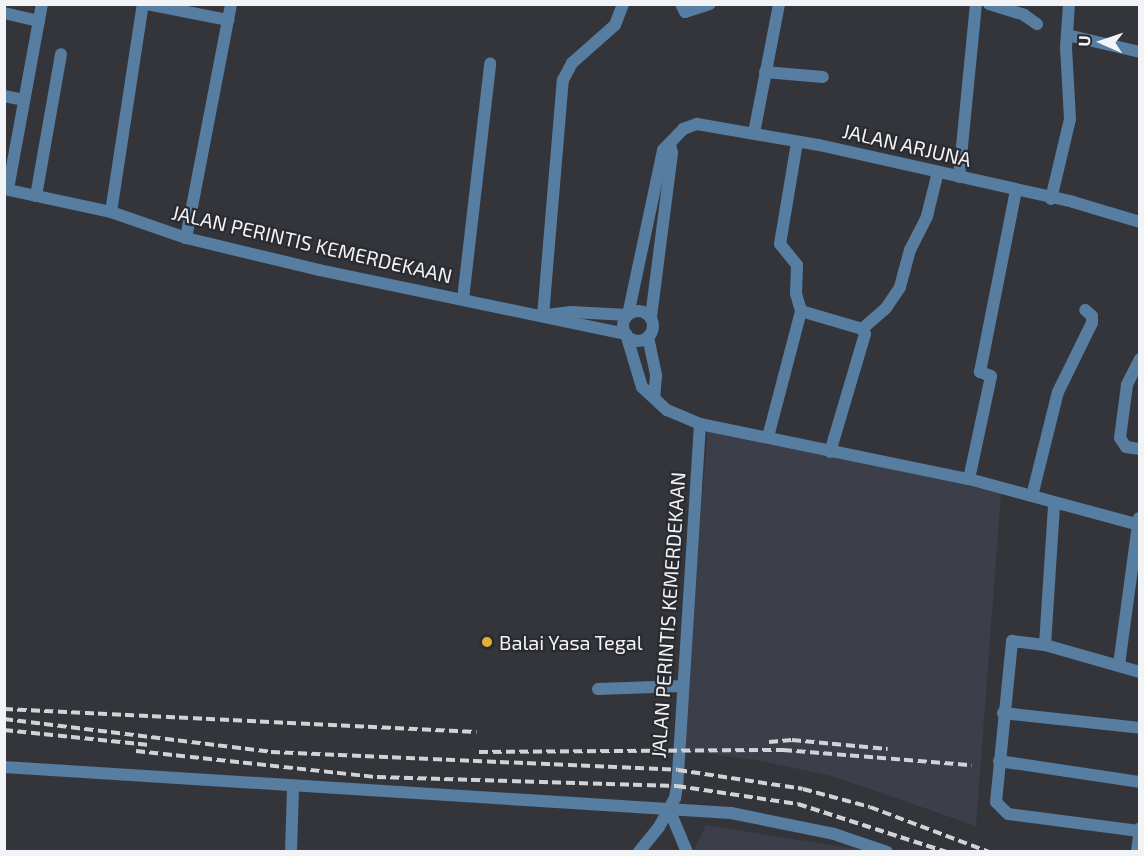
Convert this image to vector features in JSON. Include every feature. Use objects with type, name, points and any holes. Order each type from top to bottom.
[{"type":"street","points":[[6,189],[42,4]]},
{"type":"street","points":[[111,212],[145,4],[228,20]]},
{"type":"street","points":[[186,238],[231,4]]},
{"type":"street","points":[[543,316],[563,80],[572,63],[615,25],[623,4]]},
{"type":"street","points":[[681,4],[685,12],[710,4]]},
{"type":"street","points":[[754,134],[779,4]]},
{"type":"street","points":[[959,177],[976,4]]},
{"type":"street","points":[[989,4],[1024,15],[1037,24]]},
{"type":"street","points":[[1051,199],[1070,118],[1067,35],[1069,4]]},
{"type":"street","points":[[4,12],[39,21]]},
{"type":"street","points":[[1067,35],[1140,52]]},
{"type":"street","points":[[36,196],[61,54]]},
{"type":"street","points":[[463,299],[490,64]]},
{"type":"street","points":[[765,72],[823,77]]},
{"type":"street","points":[[4,96],[24,100]]},
{"type":"street","name":"JALAN ARJUNA","points":[[670,144],[683,129],[697,124],[797,142],[938,172],[1140,222]]},
{"type":"street","points":[[768,437],[801,310],[796,294],[796,265],[780,244],[797,142]]},
{"type":"street","points":[[654,398],[656,376],[648,337],[653,330],[651,317],[672,153],[670,144],[663,150],[628,315],[623,326],[636,375],[642,387],[654,398],[674,414],[700,424],[830,452],[969,478],[1054,504],[1139,522],[1119,665]]},
{"type":"street","points":[[862,329],[886,308],[900,287],[910,250],[927,216],[938,172]]},
{"type":"street","name":"JALAN PERINTIS KEMERDEKAAN","points":[[6,189],[111,212],[186,238],[626,334],[634,340],[648,337]]},
{"type":"street","points":[[969,478],[991,376],[980,372],[1016,190]]},
{"type":"street","points":[[801,310],[862,329]]},
{"type":"street","points":[[1032,496],[1058,392],[1092,323],[1092,316],[1085,310]]},
{"type":"street","name":"JALAN PERINTIS KEMERDEKAAN","points":[[543,316],[571,312],[628,315],[643,312],[651,317]]},
{"type":"street","points":[[830,452],[839,410],[864,343],[862,329]]},
{"type":"street","points":[[1139,359],[1127,385],[1120,438],[1126,447],[1140,449]]},
{"type":"street","name":"JALAN PERINTIS KEMERDEKAAN","points":[[639,852],[669,809],[677,786],[700,424]]},
{"type":"street","points":[[1045,645],[1054,504]]},
{"type":"street","points":[[1137,852],[1139,829],[1008,814],[996,802],[1009,646],[1016,640],[1045,645],[1140,672]]},
{"type":"street","points":[[598,689],[683,686]]},
{"type":"street","points":[[1003,713],[1140,728]]},
{"type":"street","points":[[999,762],[1140,782]]},
{"type":"street","points":[[4,767],[669,809],[765,819],[834,834],[887,852]]},
{"type":"street","points":[[291,852],[293,787]]},
{"type":"street","points":[[669,809],[687,852]]},
{"type":"shaded area","points":[[708,429],[1001,493],[976,826],[832,776],[756,760],[681,750]]},
{"type":"shaded area","points":[[706,825],[867,851],[869,851],[693,852]]},
{"type":"railway","points":[[4,709],[476,732]]},
{"type":"railway","points":[[4,719],[271,752],[678,770],[803,789],[870,807],[989,852]]},
{"type":"railway","points":[[4,730],[149,745]]},
{"type":"railway","points":[[769,742],[792,740],[888,749]]},
{"type":"railway","points":[[479,752],[783,750],[971,765]]},
{"type":"railway","points":[[136,751],[377,777],[677,786],[798,804],[947,852]]},
{"type":"place","name":"Balai Yasa Tegal","points":[[487,642]]}]
